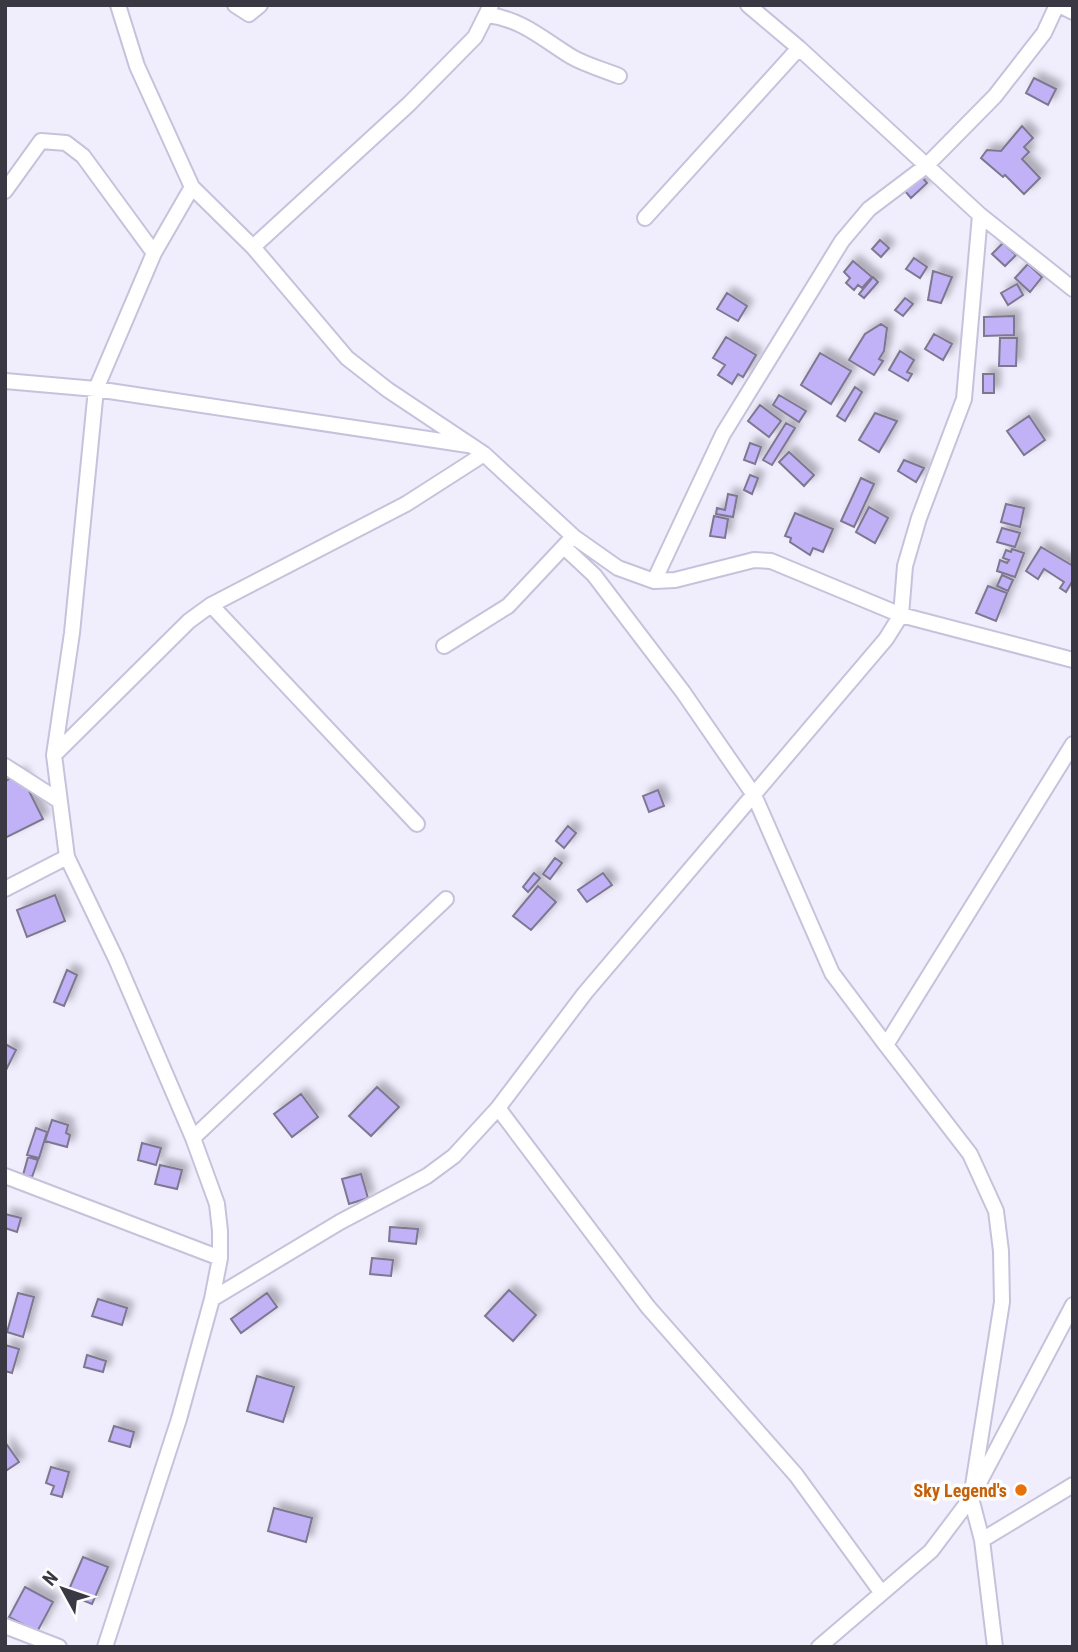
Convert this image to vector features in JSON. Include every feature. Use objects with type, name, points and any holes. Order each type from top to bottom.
[{"type":"street","points":[[118,5],[137,66],[192,187],[253,247],[347,358],[388,390],[479,449],[569,542],[683,692],[754,795],[832,973],[970,1154],[996,1211],[1001,1251],[1002,1302],[971,1497],[982,1540],[995,1647]]},
{"type":"street","points":[[235,5],[250,14],[260,5]]},
{"type":"street","points":[[748,5],[800,48],[981,215],[1073,289]]},
{"type":"street","points":[[654,581],[723,434],[832,257],[869,209],[926,166],[1020,66],[1044,33],[1058,5],[1073,12]]},
{"type":"street","points":[[253,247],[409,104],[475,37],[490,10],[554,42],[572,57],[619,76]]},
{"type":"street","points":[[645,218],[800,48]]},
{"type":"street","points":[[5,191],[41,141],[66,144],[83,156],[154,253]]},
{"type":"street","points":[[105,1647],[175,1432],[212,1299],[220,1258],[217,1204],[116,959],[67,857],[54,755],[72,633],[96,389],[154,253],[192,187]]},
{"type":"street","points":[[212,1299],[340,1222],[428,1176],[454,1156],[498,1108],[584,993],[886,639],[901,615],[905,566],[919,517],[964,399],[981,215]]},
{"type":"street","points":[[5,382],[96,389],[479,449]]},
{"type":"street","points":[[54,755],[189,621],[211,605],[406,504],[479,449]]},
{"type":"street","points":[[569,542],[604,561],[654,581],[675,580],[754,560],[771,561],[901,615],[1073,660]]},
{"type":"street","points":[[443,646],[508,606],[569,542]]},
{"type":"street","points":[[211,605],[417,824]]},
{"type":"street","points":[[886,1045],[1073,744]]},
{"type":"street","points":[[5,766],[58,800]]},
{"type":"street","points":[[5,889],[67,857]]},
{"type":"street","points":[[192,1138],[446,899]]},
{"type":"street","points":[[498,1108],[649,1307],[796,1475],[881,1592]]},
{"type":"street","points":[[5,1177],[220,1258]]},
{"type":"street","points":[[819,1647],[931,1551],[971,1497],[1073,1305]]},
{"type":"street","points":[[982,1540],[1073,1485]]},
{"type":"street","points":[[5,1626],[59,1647]]},
{"type":"building","points":[[1034,78],[1056,89],[1048,105],[1026,93]]},
{"type":"building","points":[[1022,126],[1033,138],[1024,147],[1029,152],[1022,159],[1040,178],[1024,194],[1005,175],[1003,177],[981,158],[987,150],[1001,151]]},
{"type":"building","points":[[921,176],[927,183],[911,198],[905,191]]},
{"type":"building","points":[[880,240],[889,248],[881,257],[872,249]]},
{"type":"building","points":[[1003,243],[1016,255],[1005,266],[992,254]]},
{"type":"building","points":[[914,258],[927,267],[920,278],[906,269]]},
{"type":"building","points":[[853,261],[872,277],[862,288],[858,285],[854,290],[846,283],[850,278],[844,272]]},
{"type":"building","points":[[1028,264],[1042,277],[1030,292],[1015,278]]},
{"type":"building","points":[[933,271],[952,277],[941,303],[928,300]]},
{"type":"building","points":[[873,277],[878,282],[864,298],[859,294]]},
{"type":"building","points":[[1017,284],[1023,295],[1008,305],[1001,293]]},
{"type":"building","points":[[727,293],[747,306],[738,321],[717,309]]},
{"type":"building","points":[[905,298],[913,304],[903,316],[895,310]]},
{"type":"building","points":[[1014,316],[1014,335],[984,336],[984,317]]},
{"type":"building","points":[[881,324],[887,328],[884,351],[879,359],[883,361],[874,375],[849,360],[865,334]]},
{"type":"building","points":[[934,334],[952,344],[943,360],[925,349]]},
{"type":"building","points":[[726,337],[756,355],[743,377],[738,374],[732,384],[718,375],[725,365],[713,358]]},
{"type":"building","points":[[1000,338],[1017,338],[1016,366],[999,366]]},
{"type":"building","points":[[900,351],[914,360],[907,372],[912,374],[908,381],[889,370]]},
{"type":"building","points":[[820,353],[851,371],[831,404],[801,385]]},
{"type":"building","points":[[983,374],[994,374],[994,393],[983,393]]},
{"type":"building","points":[[855,387],[862,392],[845,421],[837,416]]},
{"type":"building","points":[[779,395],[806,411],[799,422],[773,405]]},
{"type":"building","points":[[760,405],[781,421],[769,437],[748,421]]},
{"type":"building","points":[[875,413],[897,421],[879,452],[859,440]]},
{"type":"building","points":[[1029,416],[1045,440],[1024,455],[1007,431]]},
{"type":"building","points":[[786,423],[795,428],[772,465],[763,460]]},
{"type":"building","points":[[750,443],[761,447],[755,464],[744,460]]},
{"type":"building","points":[[789,452],[814,475],[804,486],[779,462]]},
{"type":"building","points":[[904,460],[924,468],[916,482],[898,471]]},
{"type":"building","points":[[750,475],[758,478],[752,494],[744,490]]},
{"type":"building","points":[[861,478],[874,484],[854,527],[841,521]]},
{"type":"building","points":[[728,494],[737,496],[733,517],[716,514],[717,508],[725,510]]},
{"type":"building","points":[[1006,504],[1024,508],[1020,527],[1001,522]]},
{"type":"building","points":[[869,507],[888,518],[875,543],[856,532]]},
{"type":"building","points":[[795,513],[833,529],[823,552],[813,548],[810,555],[785,536]]},
{"type":"building","points":[[714,516],[728,519],[725,538],[710,536]]},
{"type":"building","points":[[1002,528],[1020,533],[1015,547],[997,542]]},
{"type":"building","points":[[1041,547],[1073,566],[1073,580],[1066,592],[1060,588],[1064,582],[1044,569],[1038,579],[1026,571]]},
{"type":"building","points":[[1012,549],[1024,553],[1015,577],[997,571],[1000,560],[1007,563],[1009,560],[1003,558],[1006,550],[1011,552]]},
{"type":"building","points":[[1002,575],[1013,580],[1008,591],[997,586]]},
{"type":"building","points":[[988,586],[1007,593],[996,621],[976,613]]},
{"type":"building","points":[[20,773],[43,819],[5,838],[5,781]]},
{"type":"building","points":[[658,790],[664,806],[649,812],[643,796]]},
{"type":"building","points":[[568,826],[576,833],[564,848],[556,841]]},
{"type":"building","points":[[555,858],[562,863],[550,879],[543,874]]},
{"type":"building","points":[[534,873],[540,878],[528,892],[523,887]]},
{"type":"building","points":[[603,873],[612,885],[587,902],[578,890]]},
{"type":"building","points":[[538,886],[556,902],[531,930],[513,916]]},
{"type":"building","points":[[55,895],[65,921],[27,937],[17,910]]},
{"type":"building","points":[[67,970],[77,975],[64,1006],[54,1002]]},
{"type":"building","points":[[5,1044],[16,1050],[5,1072]]},
{"type":"building","points":[[377,1087],[399,1107],[371,1136],[349,1116]]},
{"type":"building","points":[[301,1094],[318,1117],[292,1137],[274,1114]]},
{"type":"building","points":[[52,1120],[68,1125],[66,1133],[70,1135],[67,1147],[45,1141]]},
{"type":"building","points":[[36,1128],[47,1132],[39,1158],[27,1155]]},
{"type":"building","points":[[142,1143],[161,1148],[156,1165],[138,1160]]},
{"type":"building","points":[[28,1157],[38,1160],[32,1177],[23,1175]]},
{"type":"building","points":[[160,1165],[182,1170],[177,1189],[155,1184]]},
{"type":"building","points":[[361,1174],[368,1198],[349,1204],[342,1179]]},
{"type":"building","points":[[5,1214],[21,1218],[17,1232],[5,1228]]},
{"type":"building","points":[[390,1227],[418,1229],[416,1244],[389,1241]]},
{"type":"building","points":[[372,1258],[393,1260],[391,1276],[370,1274]]},
{"type":"building","points":[[509,1290],[536,1315],[513,1341],[485,1316]]},
{"type":"building","points":[[18,1293],[34,1297],[23,1337],[7,1332]]},
{"type":"building","points":[[267,1293],[277,1307],[241,1333],[231,1319]]},
{"type":"building","points":[[98,1299],[127,1308],[122,1325],[92,1316]]},
{"type":"building","points":[[5,1345],[19,1349],[12,1373],[5,1371]]},
{"type":"building","points":[[87,1355],[106,1361],[103,1372],[84,1367]]},
{"type":"building","points":[[257,1376],[294,1387],[283,1422],[247,1411]]},
{"type":"building","points":[[114,1426],[134,1432],[130,1447],[109,1441]]},
{"type":"building","points":[[5,1442],[19,1462],[7,1470],[5,1467]]},
{"type":"building","points":[[51,1467],[69,1472],[62,1497],[51,1494],[54,1486],[46,1483]]},
{"type":"building","points":[[274,1508],[312,1518],[306,1542],[268,1531]]},
{"type":"building","points":[[83,1557],[108,1567],[92,1604],[67,1594]]},
{"type":"building","points":[[25,1587],[53,1602],[37,1632],[9,1617]]},
{"type":"place","name":"Sky Legend's","points":[[1021,1490]]}]
